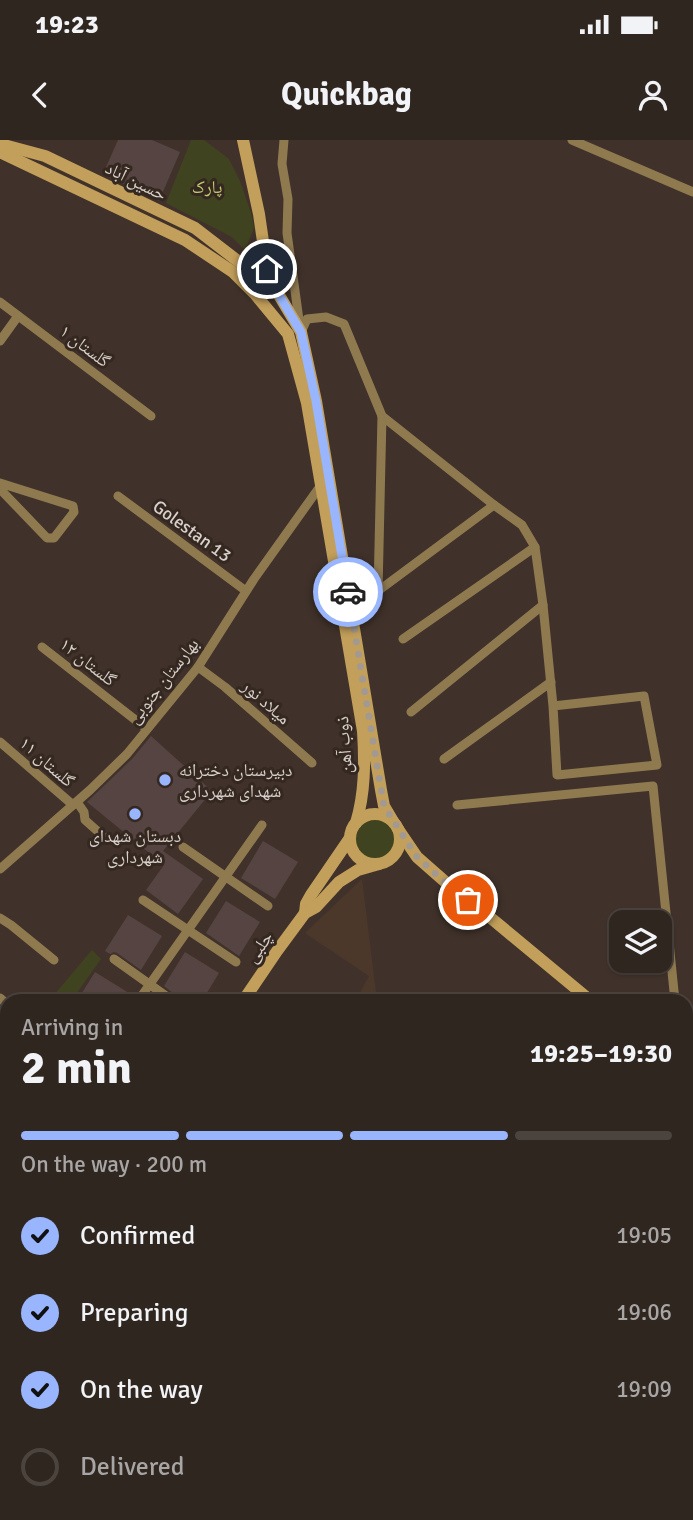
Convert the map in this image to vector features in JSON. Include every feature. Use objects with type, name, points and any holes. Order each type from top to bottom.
[{"type":"main road","points":[[243,140],[259,214],[267,269],[294,333]]},
{"type":"main road","name":"حسین آباد","points":[[0,144],[44,156],[195,228],[243,265],[256,268],[262,260],[264,247]]},
{"type":"main road","name":"حسین آباد","points":[[0,152],[185,240],[233,272],[294,333]]},
{"type":"main road","name":"ذوب آهن","points":[[294,333],[316,401],[363,731],[364,778],[356,823]]},
{"type":"main road","name":"ذوب آهن","points":[[326,485],[384,806],[417,857],[583,994]]},
{"type":"main road","points":[[374,814],[382,815],[396,826],[400,836],[397,852],[392,858],[358,870],[339,882],[316,907],[305,913],[311,895],[350,838],[356,823],[374,814]]},
{"type":"main road","points":[[350,838],[358,858],[379,864]]},
{"type":"main road","name":"چلبی","points":[[248,994],[305,913]]},
{"type":"street","points":[[284,140],[282,164],[288,199],[287,233],[294,333]]},
{"type":"street","points":[[572,140],[693,192]]},
{"type":"street","name":"گلستان ۱","points":[[0,302],[152,416]]},
{"type":"street","points":[[0,341],[18,316]]},
{"type":"street","points":[[294,333],[307,318],[326,317],[344,324],[382,416],[378,591],[494,505]]},
{"type":"street","points":[[382,416],[522,525],[535,547],[551,682],[557,775],[657,765],[644,696],[553,706]]},
{"type":"street","points":[[0,483],[73,506],[74,512],[54,538],[47,538],[0,489]]},
{"type":"street","name":"بهارستان جنوبی","points":[[0,869],[127,754],[198,667],[246,591],[326,485]]},
{"type":"street","name":"Golestan 13","points":[[118,496],[246,591]]},
{"type":"street","points":[[403,639],[535,547]]},
{"type":"street","points":[[411,712],[543,605]]},
{"type":"street","name":"گلستان ۱۲","points":[[42,647],[147,729]]},
{"type":"street","name":"میلاد نور","points":[[198,667],[312,763]]},
{"type":"street","points":[[444,759],[551,682]]},
{"type":"street","name":"گلستان ۱۱","points":[[0,742],[75,803]]},
{"type":"street","points":[[457,805],[653,786],[674,994]]},
{"type":"street","points":[[75,803],[84,812],[85,820],[103,836]]},
{"type":"street","points":[[143,994],[262,825]]},
{"type":"street","points":[[183,847],[268,906]]},
{"type":"street","points":[[143,900],[236,962]]},
{"type":"street","points":[[0,918],[54,960]]},
{"type":"street","points":[[114,959],[162,994]]},
{"type":"shaded area","points":[[362,879],[376,994],[360,994],[369,976],[305,933]]},
{"type":"green space","name":"پارک","points":[[191,140],[204,140],[229,159],[240,181],[254,228],[245,250],[232,237],[166,203]]},
{"type":"green space","points":[[375,818],[390,825],[397,840],[390,855],[375,862],[360,855],[353,840],[360,825]]},
{"type":"green space","points":[[92,950],[101,959],[76,994],[55,994]]},
{"type":"building","points":[[118,140],[152,140],[180,152],[159,201],[103,174]]},
{"type":"building","points":[[151,736],[212,791],[163,851],[203,879],[178,914],[146,890],[164,865],[87,802],[132,759]]},
{"type":"building","points":[[263,841],[298,862],[275,899],[241,878]]},
{"type":"building","points":[[226,901],[260,922],[239,956],[206,933]]},
{"type":"building","points":[[128,915],[162,936],[141,970],[117,953],[110,954],[105,951]]},
{"type":"building","points":[[185,952],[219,973],[206,994],[174,994],[164,986]]},
{"type":"building","points":[[95,972],[129,993],[128,994],[81,994]]},
{"type":"way so far","points":[[348,592],[384,806],[417,857],[468,900]]},
{"type":"place","name":"دبیرستان دخترانه شهدای شهرداری","points":[[165,780]]},
{"type":"place","name":"دبستان شهدای شهرداری","points":[[135,814]]},
{"type":"route","points":[[267,269],[273,285],[301,332],[316,401],[348,592]]}]
